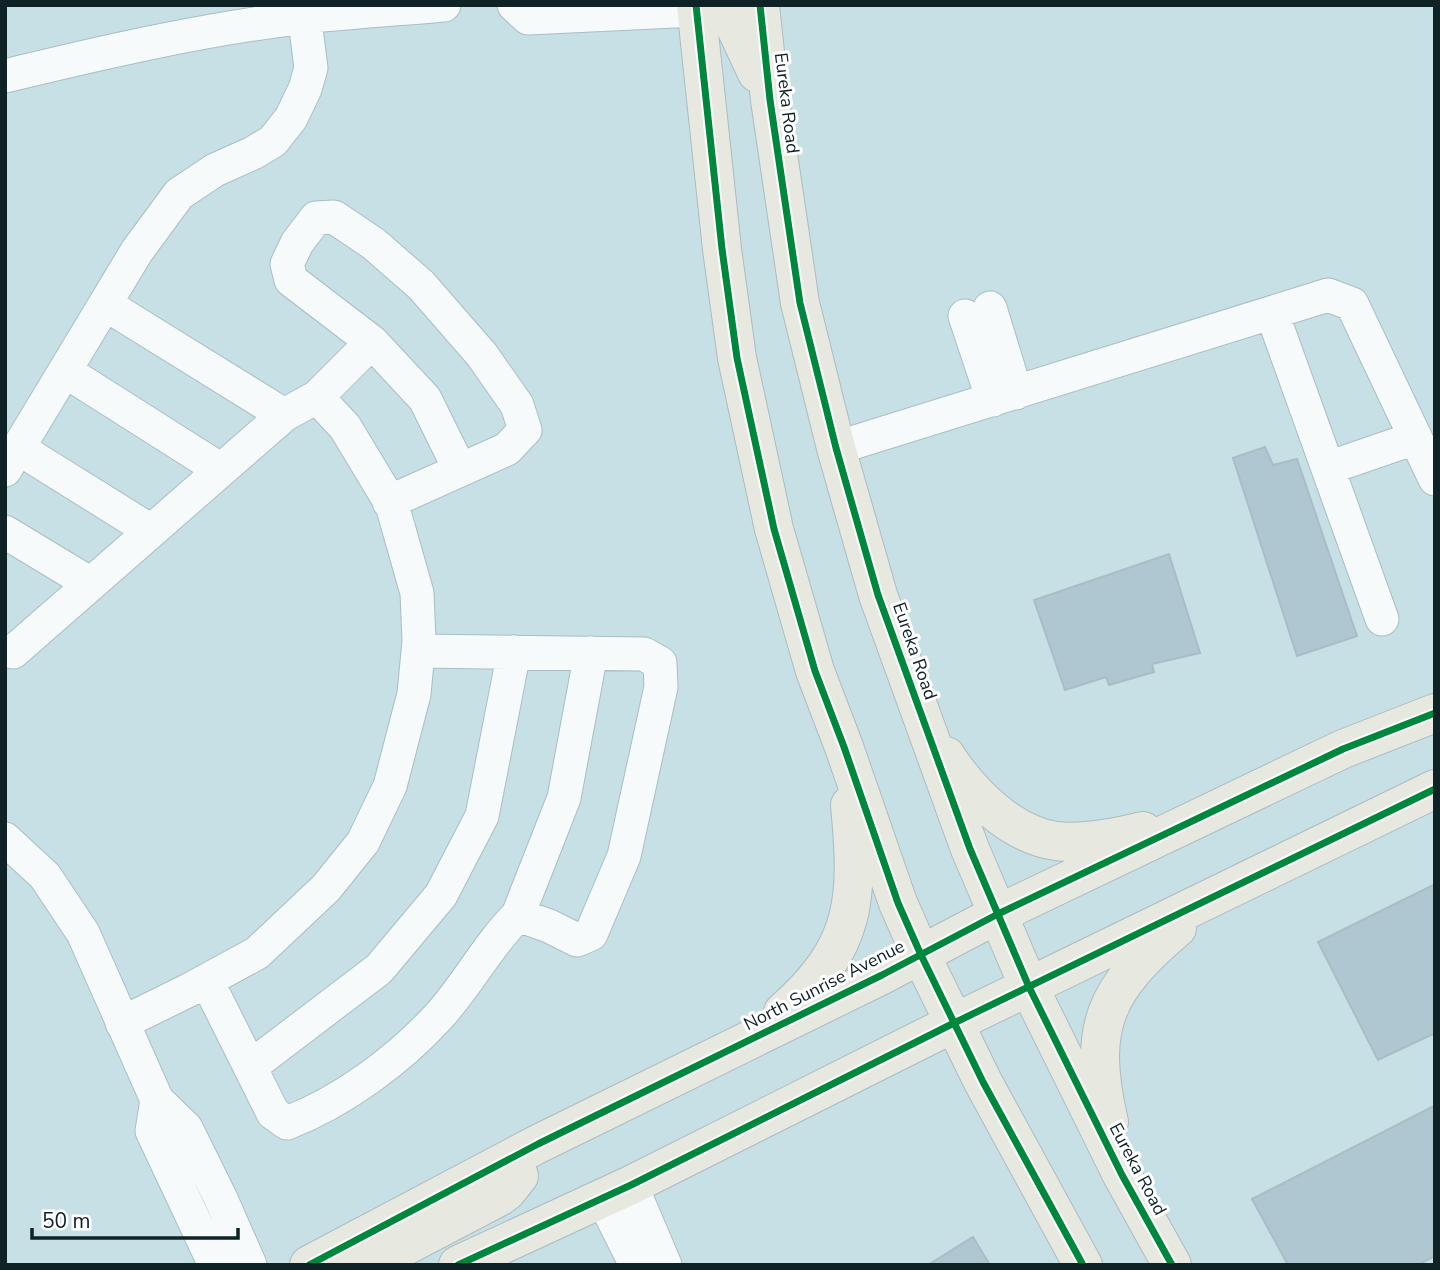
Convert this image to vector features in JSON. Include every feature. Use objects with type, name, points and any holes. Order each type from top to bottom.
[{"type":"main road","name":"Eureka Road","points":[[760,5],[770,100],[800,303],[836,448],[878,595],[971,849],[1029,987],[1122,1175],[1172,1265]]},
{"type":"main road","points":[[706,7],[770,100]]},
{"type":"main road","points":[[706,7],[722,248],[737,358],[774,529],[815,671],[898,903],[920,954],[982,1082],[1083,1265]]},
{"type":"main road","points":[[918,709],[945,755],[965,781],[995,810],[1017,827],[1033,835],[1058,841],[1099,840],[1206,815]]},
{"type":"main road","name":"North Sunrise Avenue","points":[[309,1265],[538,1144],[999,914],[1343,749],[1435,713]]},
{"type":"main road","points":[[736,1046],[805,993],[829,963],[841,939],[852,897],[854,872],[844,747]]},
{"type":"main road","points":[[458,1265],[617,1192],[1232,886],[1435,789]]},
{"type":"main road","points":[[1122,1175],[1100,1077],[1100,1038],[1104,1020],[1117,992],[1142,960],[1185,921],[1232,886]]},
{"type":"main road","points":[[369,1265],[507,1191],[538,1144]]},
{"type":"lane","points":[[5,76],[303,11],[444,5]]},
{"type":"lane","points":[[514,5],[528,18],[706,7]]},
{"type":"lane","points":[[151,531],[12,459],[137,251],[179,194],[215,170],[273,141],[291,118],[305,89],[311,68],[303,11]]},
{"type":"lane","points":[[389,502],[507,449],[525,430],[517,405],[482,355],[421,285],[374,244],[334,217],[316,218],[297,243],[287,264],[291,280],[372,342],[425,400],[460,470]]},
{"type":"lane","points":[[836,448],[1328,295],[1352,304],[1435,480]]},
{"type":"lane","points":[[105,304],[284,415]]},
{"type":"lane","points":[[977,312],[1005,396]]},
{"type":"lane","points":[[1272,313],[1382,619]]},
{"type":"lane","points":[[5,651],[13,652],[284,415],[317,397],[372,342]]},
{"type":"lane","points":[[65,371],[220,470]]},
{"type":"lane","points":[[122,1023],[257,953],[326,888],[363,842],[390,786],[414,694],[418,651],[417,593],[389,502],[345,427],[317,397]]},
{"type":"lane","points":[[1328,468],[1415,438]]},
{"type":"lane","points":[[5,532],[91,584]]},
{"type":"lane","points":[[418,651],[644,654],[660,663],[661,687],[624,856],[591,934],[576,940],[549,926],[518,915]]},
{"type":"lane","points":[[250,1067],[379,969],[441,895],[482,816],[514,652]]},
{"type":"lane","points":[[206,981],[273,1113],[287,1123],[311,1114],[391,1062],[440,1015],[498,935],[518,915],[564,798],[591,653]]},
{"type":"lane","points":[[5,839],[45,876],[83,933],[157,1100],[186,1128],[250,1265]]},
{"type":"lane","points":[[157,1100],[152,1131],[215,1265]]},
{"type":"lane","points":[[617,1192],[636,1265]]},
{"type":"lane","points":[[617,1192],[665,1265]]},
{"type":"building","points":[[1265,447],[1273,465],[1297,459],[1357,636],[1297,656],[1233,458]]},
{"type":"building","points":[[1169,554],[1200,653],[1152,664],[1154,672],[1109,685],[1106,677],[1065,690],[1034,600]]},
{"type":"building","points":[[1435,884],[1435,1033],[1378,1060],[1318,942]]},
{"type":"building","points":[[1434,1106],[1435,1256],[1418,1265],[1288,1265],[1252,1199]]},
{"type":"building","points":[[973,1237],[990,1265],[928,1265]]},
{"type":"cycle path","points":[[696,5],[722,249],[737,358],[774,529],[815,671],[898,903],[921,955],[983,1082],[1083,1265]]},
{"type":"cycle path","points":[[760,5],[770,100],[800,303],[836,448],[878,595],[970,849],[1029,987],[1122,1175],[1172,1265]]},
{"type":"cycle path","points":[[309,1265],[538,1144],[882,975],[998,914],[1343,749],[1435,713]]},
{"type":"cycle path","points":[[458,1265],[631,1185],[954,1023],[1435,789]]}]
